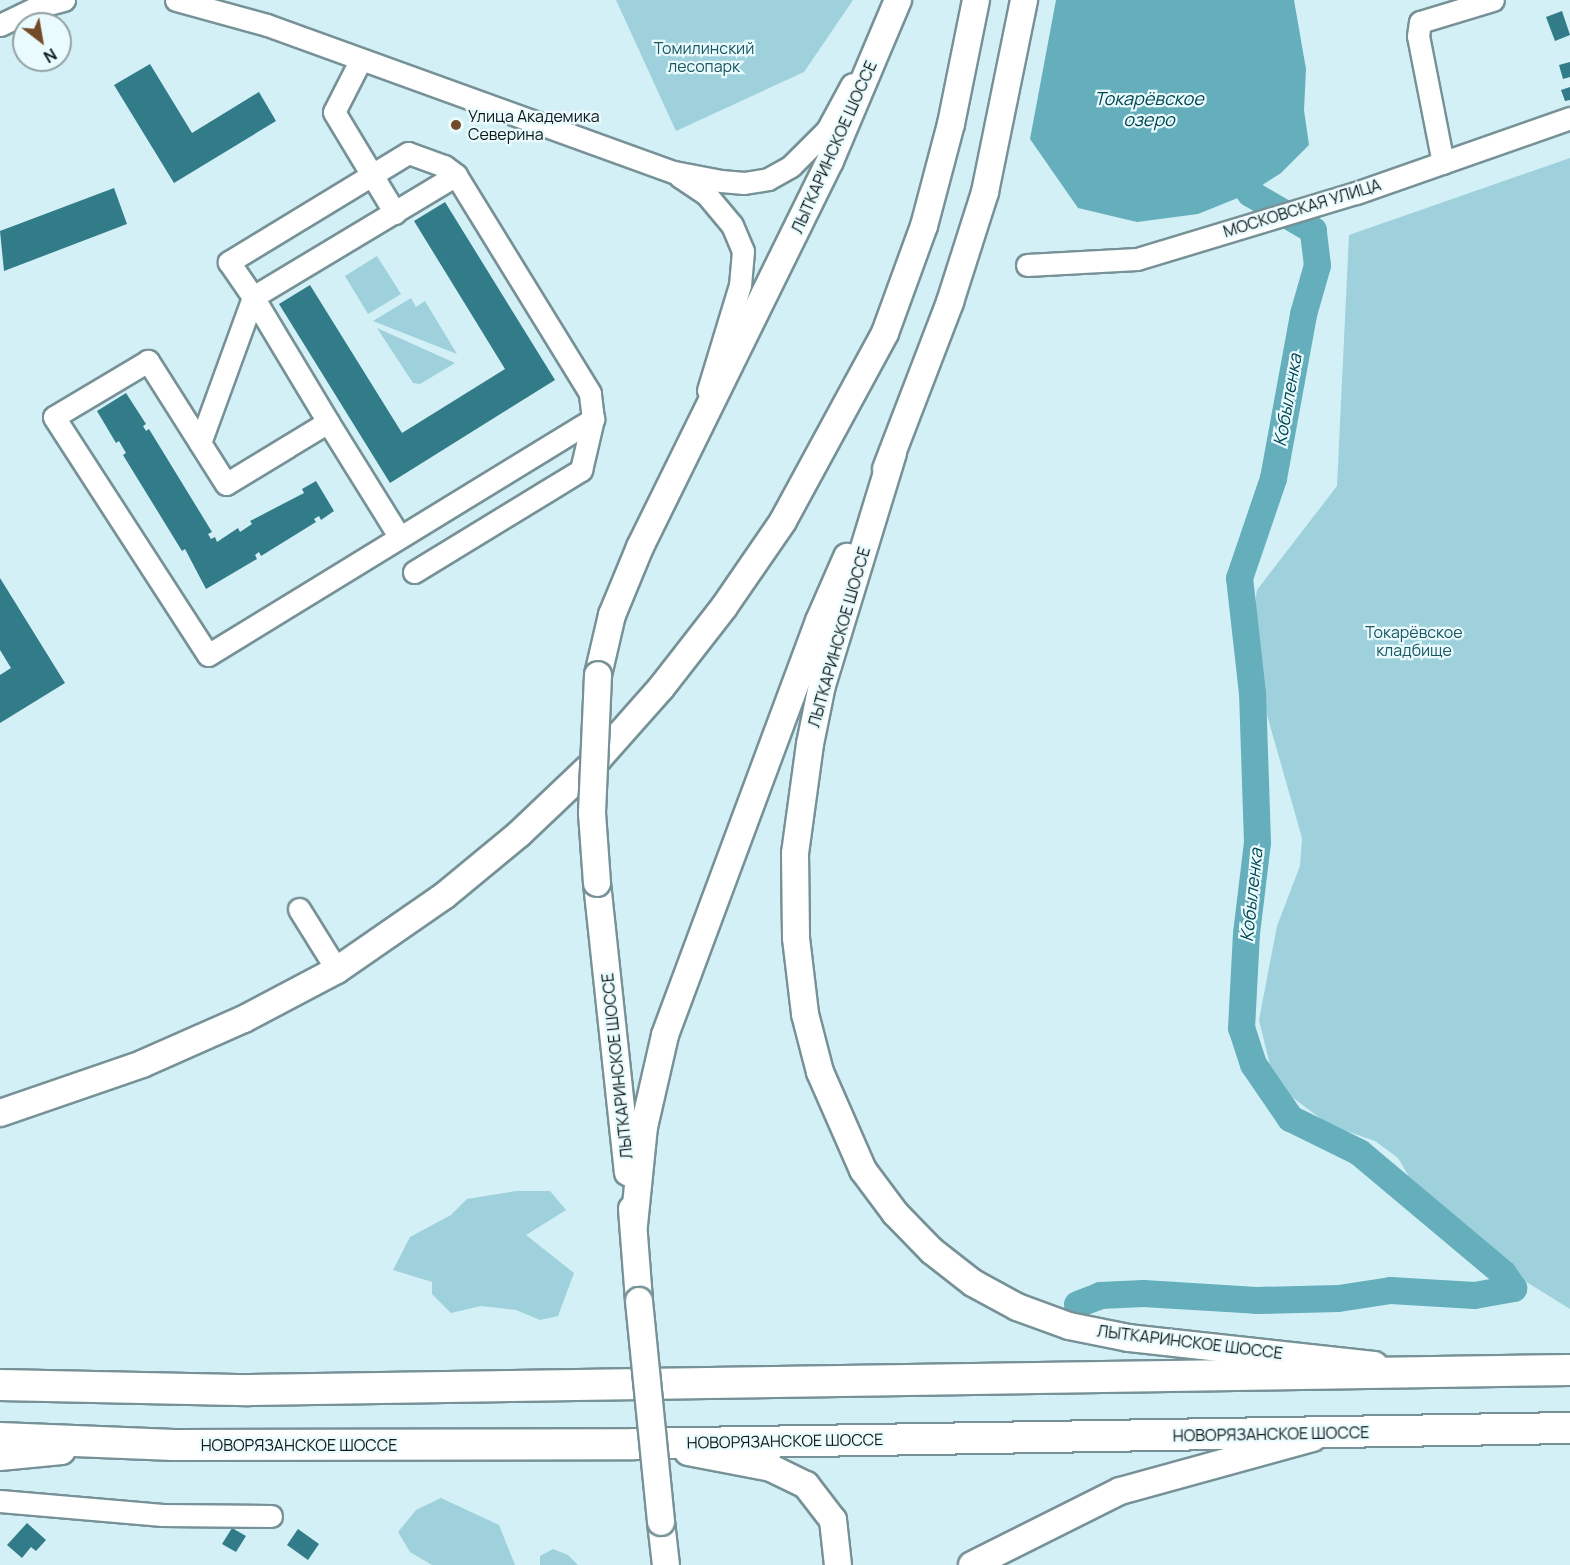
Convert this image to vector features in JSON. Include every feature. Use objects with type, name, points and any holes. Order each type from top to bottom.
[{"type":"highway","points":[[0,1385],[284,1390],[1570,1371]]},
{"type":"highway","name":"НОВОРЯЗАНСКОЕ ШОССЕ","points":[[174,1445],[634,1444],[1570,1428]]},
{"type":"highway","points":[[0,1438],[174,1445]]},
{"type":"main road","name":"ЛЫТКАРИНСКОЕ ШОССЕ","points":[[666,1565],[639,1301],[634,1225],[597,883],[592,813],[598,675],[612,615],[640,547],[830,161],[896,0]]},
{"type":"main road","points":[[0,1113],[142,1064],[244,1019],[337,969],[444,896],[519,834],[599,758],[724,607],[783,521],[885,333],[927,214],[951,124],[976,0]]},
{"type":"main road","name":"ЛЫТКАРИНСКОЕ ШОССЕ","points":[[634,1225],[644,1127],[665,1035],[819,621],[893,453],[950,302],[985,192],[1024,0]]},
{"type":"main road","name":"ЛЫТКАРИНСКОЕ ШОССЕ","points":[[893,453],[822,685],[810,744],[795,853],[796,938],[805,1014],[824,1082],[863,1170],[895,1213],[932,1251],[973,1282],[1017,1307],[1058,1322],[1129,1338],[1336,1358],[1416,1372]]},
{"type":"main road","points":[[972,1565],[1120,1491],[1327,1433]]},
{"type":"main road","points":[[634,1444],[728,1458],[794,1477],[817,1495],[830,1513],[838,1534],[838,1565]]},
{"type":"main road","name":"НОВОРЯЗАНСКОЕ ШОССЕ","points":[[0,1456],[174,1445]]},
{"type":"street","points":[[0,25],[36,4],[64,0]]},
{"type":"street","points":[[176,0],[267,25],[360,61],[674,172],[744,183],[768,179],[791,166],[827,130],[896,0]]},
{"type":"street","points":[[1443,163],[1418,36],[1420,22],[1493,0]]},
{"type":"street","points":[[360,61],[334,112],[395,213]]},
{"type":"street","name":"МОСКОВСКАЯ УЛИЦА","points":[[1027,265],[1137,259],[1443,163],[1570,118]]},
{"type":"street","points":[[399,536],[230,261],[408,153],[444,166],[456,176],[590,393],[593,418],[581,470],[414,572]]},
{"type":"street","points":[[674,172],[706,194],[732,225],[742,251],[740,285],[696,435]]},
{"type":"street","points":[[200,443],[253,297],[456,176]]},
{"type":"street","points":[[328,422],[226,484],[148,361],[54,417],[208,656],[593,418]]},
{"type":"street","points":[[299,909],[337,969]]},
{"type":"street","points":[[0,1501],[26,1500],[162,1515],[271,1516]]},
{"type":"green space","name":"Томилинский лесопарк","points":[[616,0],[853,0],[804,72],[676,131]]},
{"type":"green space","name":"Токарёвское кладбище","points":[[1570,158],[1570,1309],[1483,1255],[1424,1202],[1398,1158],[1375,1141],[1329,1125],[1292,1097],[1270,1065],[1259,1020],[1277,926],[1300,866],[1302,838],[1267,715],[1254,609],[1257,590],[1337,486],[1349,235]]},
{"type":"green space","points":[[377,256],[401,294],[368,314],[345,276]]},
{"type":"green space","points":[[411,298],[416,307],[425,301],[457,354],[373,321]]},
{"type":"green space","points":[[377,328],[455,363],[420,384],[413,383]]},
{"type":"green space","points":[[516,1191],[550,1191],[566,1210],[526,1235],[574,1273],[558,1316],[540,1320],[516,1310],[481,1306],[451,1313],[432,1294],[432,1282],[393,1270],[410,1237],[451,1215],[467,1199]]},
{"type":"green space","points":[[441,1498],[499,1525],[515,1565],[432,1565],[410,1552],[398,1532],[416,1510]]},
{"type":"green space","points":[[553,1549],[568,1555],[578,1565],[540,1565],[540,1556]]},
{"type":"water","name":"Токарёвское озеро","points":[[1056,0],[1294,0],[1306,69],[1304,110],[1309,145],[1281,173],[1250,193],[1198,214],[1137,222],[1078,208],[1030,139]]},
{"type":"building","points":[[1562,11],[1570,35],[1555,41],[1546,17]]},
{"type":"building","points":[[1570,62],[1570,77],[1563,79],[1559,65]]},
{"type":"building","points":[[150,64],[192,133],[259,92],[276,121],[174,183],[114,85]]},
{"type":"building","points":[[1570,87],[1570,100],[1565,101],[1561,90]]},
{"type":"building","points":[[114,188],[127,224],[4,271],[0,231]]},
{"type":"building","points":[[445,202],[555,380],[390,483],[279,304],[310,285],[402,433],[505,369],[414,221]]},
{"type":"building","points":[[126,393],[146,424],[143,426],[146,431],[149,429],[212,532],[208,534],[211,539],[215,537],[217,542],[238,528],[240,532],[252,524],[250,521],[304,493],[302,489],[316,481],[334,511],[321,520],[319,516],[314,519],[316,522],[261,556],[259,552],[255,555],[257,559],[206,589],[185,549],[182,551],[123,455],[126,453],[119,441],[116,443],[97,411]]},
{"type":"building","points":[[0,578],[65,683],[0,723],[0,675],[11,668],[0,650]]},
{"type":"building","points":[[27,1523],[46,1540],[36,1551],[31,1547],[22,1558],[7,1545]]},
{"type":"building","points":[[232,1528],[246,1536],[236,1552],[222,1544]]},
{"type":"building","points":[[298,1529],[319,1544],[308,1560],[287,1545]]},
{"type":"waterway","name":"Кобыленка","points":[[1077,1304],[1100,1295],[1143,1293],[1256,1300],[1338,1298],[1390,1290],[1474,1295],[1513,1288],[1503,1273],[1359,1152],[1290,1118],[1253,1064],[1241,1028],[1246,933],[1257,842],[1252,693],[1239,578],[1273,478],[1303,314],[1317,265],[1313,230],[1250,193],[1229,164]]},
{"type":"place","name":"Улица Академика Северина","points":[[456,125]]}]
